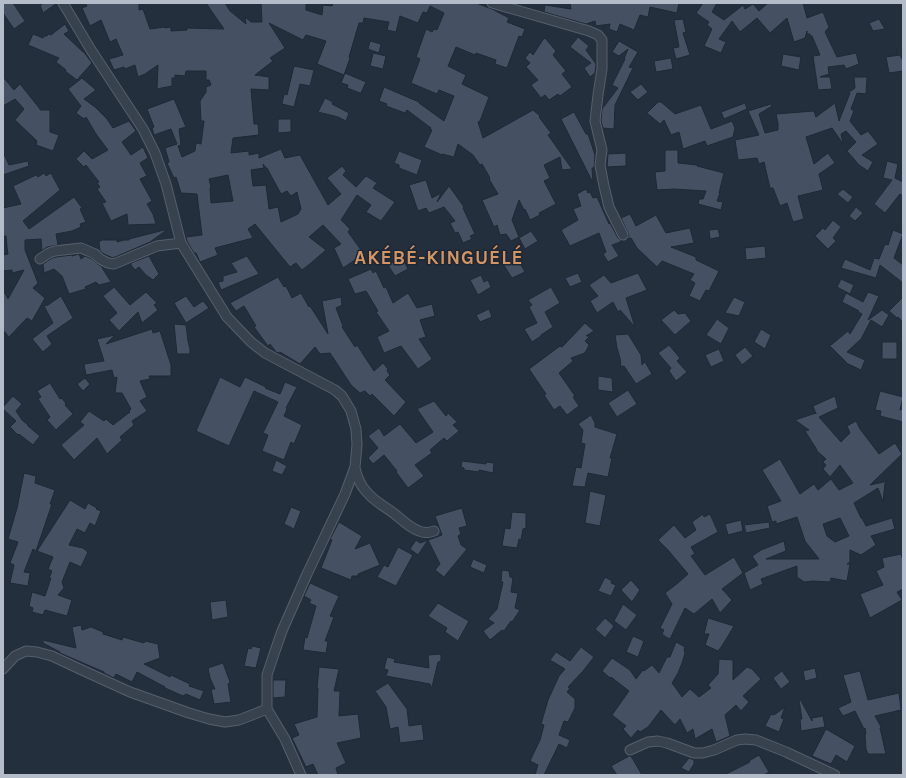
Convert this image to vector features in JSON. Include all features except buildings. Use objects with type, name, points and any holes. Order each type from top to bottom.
[{"type":"street","points":[[64,3],[92,50],[143,129],[155,153],[166,184],[181,243],[227,317],[251,342],[265,353],[336,390],[342,396],[351,411],[356,429],[357,445],[355,466],[346,494],[307,574],[274,654],[267,675],[267,709],[285,739],[301,775]]},
{"type":"street","points":[[492,3],[589,31],[598,35],[602,40],[602,69],[595,121],[602,150],[600,165],[609,207],[623,235]]},
{"type":"street","points":[[40,259],[55,251],[82,248],[95,254],[100,259],[108,263],[114,264],[157,246],[181,243]]},
{"type":"street","points":[[355,466],[360,484],[372,499],[417,531],[429,533],[434,531]]},
{"type":"street","points":[[3,669],[15,656],[26,651],[37,652],[52,656],[130,692],[209,719],[225,722],[239,720],[267,709]]},
{"type":"street","points":[[630,750],[648,742],[658,741],[694,753],[714,750],[737,740],[756,740],[835,775]]},
{"type":"district","name":"AKÉBÉ-KINGUÉLÉ","points":[[439,257]]}]
